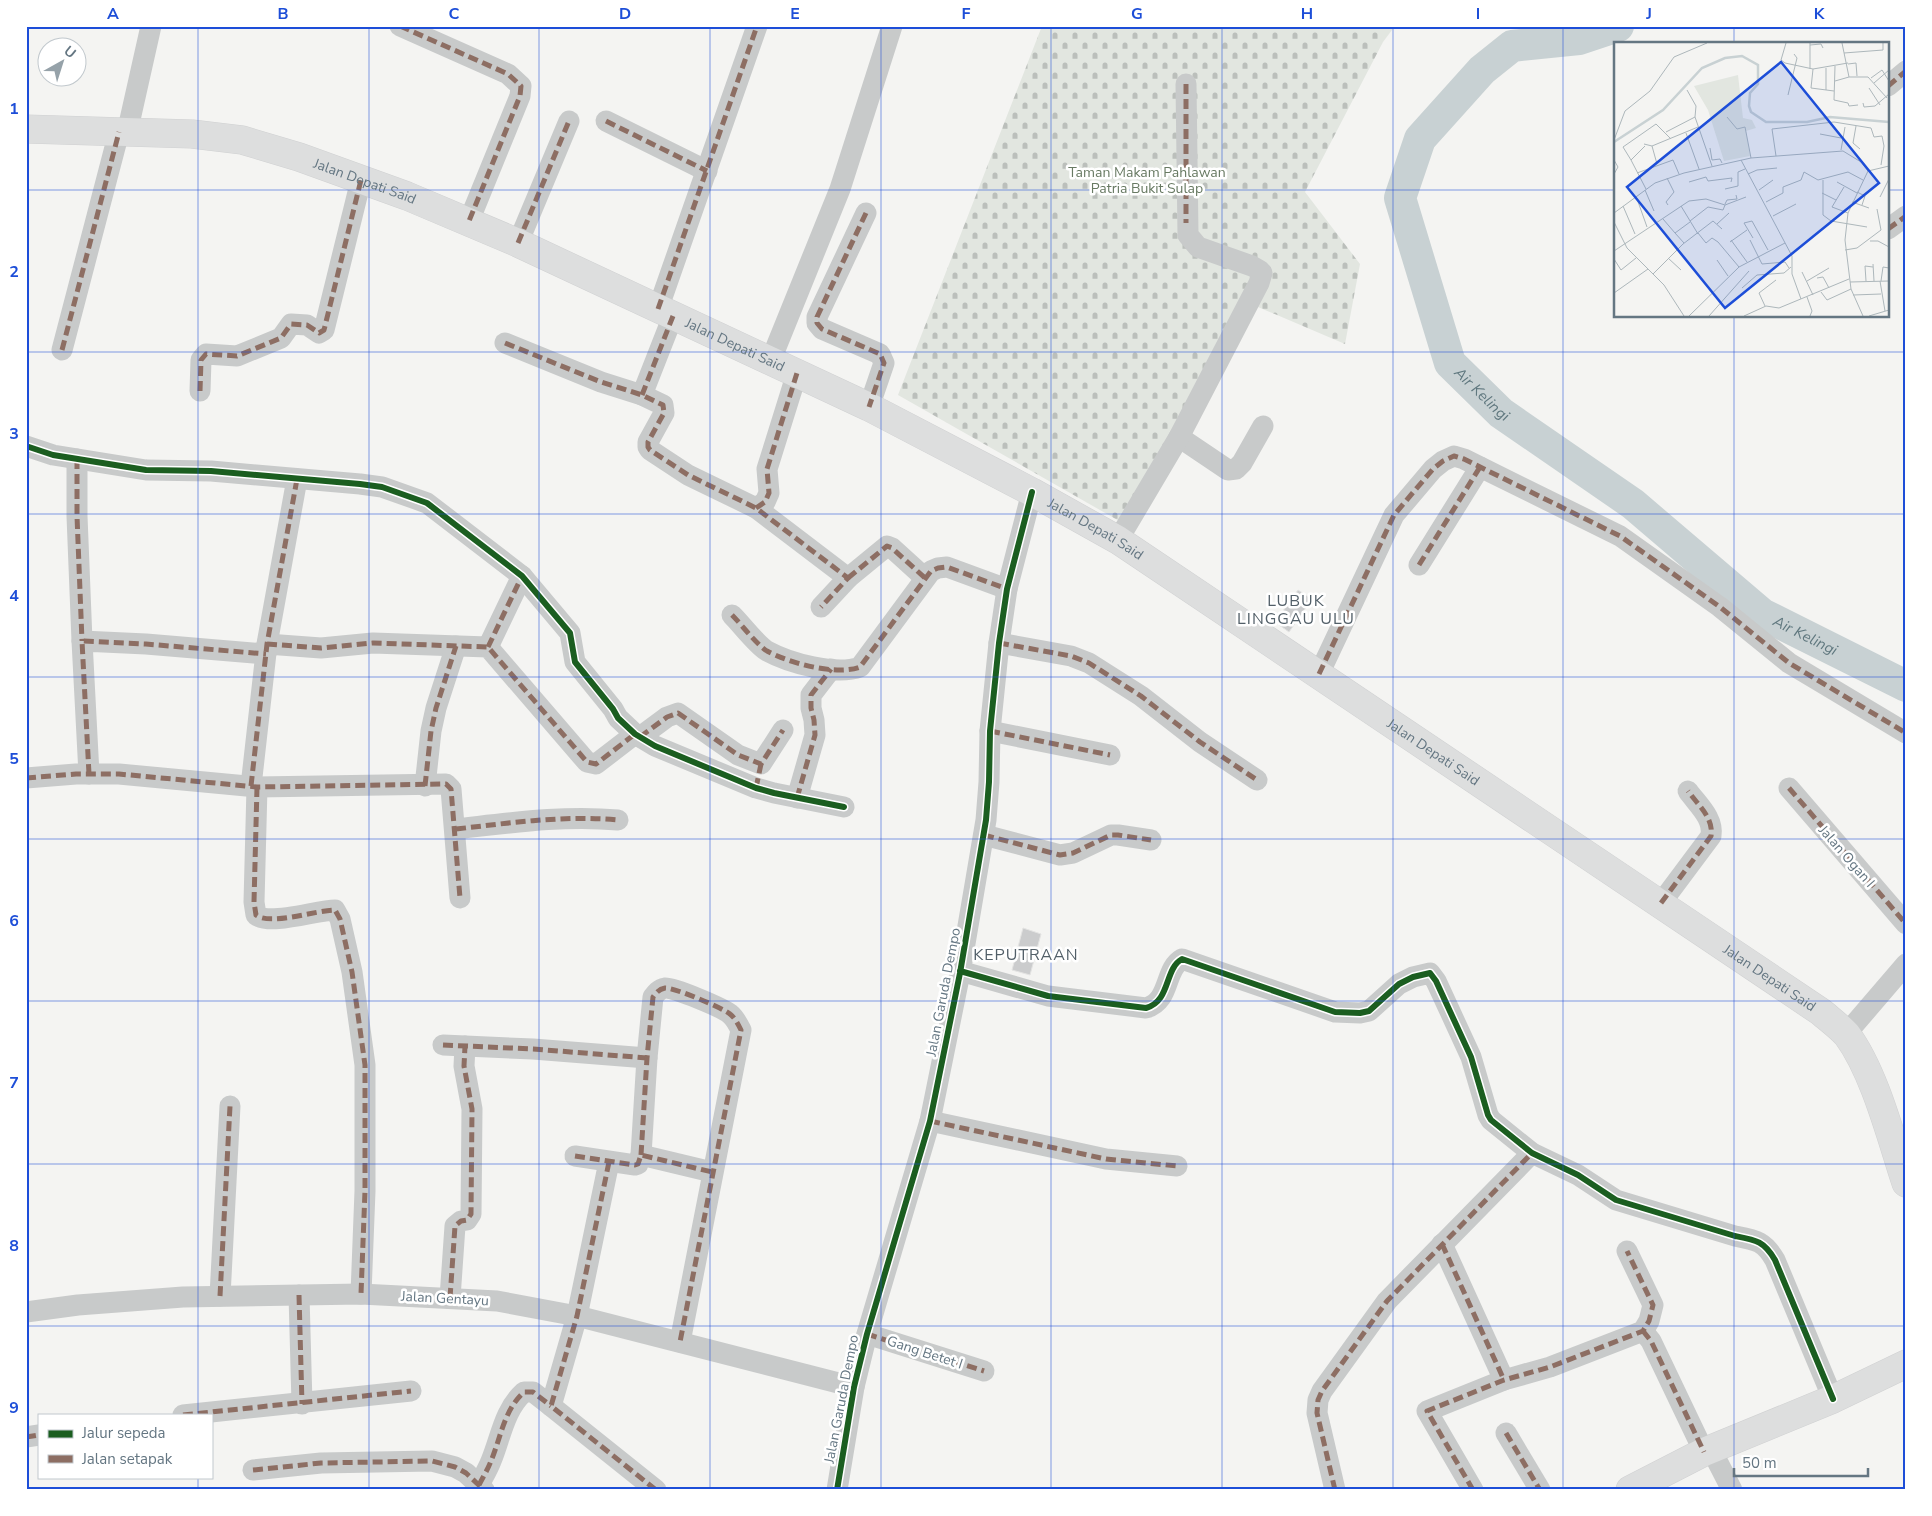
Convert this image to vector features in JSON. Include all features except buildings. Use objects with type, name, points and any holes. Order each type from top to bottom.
[{"type":"main road","name":"Jalan Depati Said","points":[[26,129],[192,134],[242,140],[300,157],[406,196],[470,221],[869,407],[1032,492],[1118,540],[1821,1012],[1846,1034],[1861,1057],[1906,1183]]},
{"type":"main road","points":[[1630,1490],[1707,1451],[1833,1399],[1906,1364]]},
{"type":"street","points":[[62,350],[151,26]]},
{"type":"street","points":[[400,26],[508,74],[522,86],[520,96],[470,221]]},
{"type":"street","points":[[642,395],[707,171],[758,26]]},
{"type":"street","points":[[770,362],[840,189],[892,26]]},
{"type":"street","points":[[1890,84],[1906,71]]},
{"type":"street","points":[[1118,540],[1180,437],[1259,283],[1262,273],[1252,266],[1198,247],[1188,235],[1186,84]]},
{"type":"street","points":[[606,121],[707,171]]},
{"type":"street","points":[[518,243],[569,122]]},
{"type":"street","points":[[200,391],[201,360],[206,354],[237,356],[281,338],[291,324],[307,325],[319,333],[324,330],[361,180]]},
{"type":"street","points":[[866,213],[817,317],[817,323],[822,329],[880,354],[883,358],[884,363],[869,407]]},
{"type":"street","points":[[1890,228],[1906,216]]},
{"type":"street","points":[[504,343],[601,382],[642,395],[663,405],[664,413],[648,442],[650,450],[688,475],[756,508],[848,578]]},
{"type":"street","points":[[756,508],[765,502],[769,493],[767,469],[797,373]]},
{"type":"street","points":[[1180,437],[1228,470],[1236,469],[1242,463],[1263,426]]},
{"type":"street","points":[[26,446],[53,455],[146,470],[211,471],[382,487],[426,503],[522,576],[570,633],[575,662],[613,709],[618,718],[637,735],[655,746],[756,788],[844,807]]},
{"type":"street","points":[[1319,674],[1394,516],[1433,470],[1442,461],[1454,456],[1480,466],[1620,536],[1720,607],[1789,663],[1906,733]]},
{"type":"street","points":[[77,459],[77,516],[89,774]]},
{"type":"street","points":[[1419,565],[1480,466]]},
{"type":"street","points":[[297,479],[267,649],[254,787],[254,902],[256,915],[261,919],[274,919],[335,910],[340,919],[352,972],[365,1065],[365,1191],[361,1294]]},
{"type":"street","name":"Jalan Garuda Dempo","points":[[837,1490],[854,1387],[867,1334],[930,1121],[960,971],[984,835],[989,782],[990,731],[999,643],[1007,589],[1032,492]]},
{"type":"street","points":[[821,606],[848,578],[887,546],[892,548],[926,578]]},
{"type":"street","points":[[732,615],[766,650],[789,661],[831,669],[851,670],[860,667],[931,571],[947,567],[1007,589]]},
{"type":"street","points":[[488,647],[522,576]]},
{"type":"street","points":[[82,641],[267,649],[321,648],[373,643],[488,647],[587,762],[596,764],[637,735],[667,717],[678,713],[738,755],[761,764]]},
{"type":"street","points":[[999,643],[1071,656],[1089,663],[1134,691],[1200,742],[1257,780]]},
{"type":"street","points":[[425,786],[431,731],[436,708],[456,646]]},
{"type":"street","points":[[797,798],[815,735],[811,695],[831,669]]},
{"type":"street","points":[[756,788],[761,764],[783,730]]},
{"type":"street","points":[[990,731],[1110,755]]},
{"type":"street","points":[[26,778],[119,774],[254,787],[425,786],[446,784],[450,786],[456,829],[460,898]]},
{"type":"street","name":"Jalan Ogan I","points":[[1789,788],[1906,924]]},
{"type":"street","points":[[1661,903],[1711,836],[1712,826],[1708,818],[1688,791]]},
{"type":"street","points":[[456,829],[535,820],[584,817],[618,820]]},
{"type":"street","points":[[984,835],[1060,855],[1073,853],[1111,835],[1151,840]]},
{"type":"street","points":[[960,971],[1048,996],[1146,1008],[1152,1006],[1160,999],[1177,963],[1182,959],[1335,1012],[1360,1013],[1369,1011],[1399,984],[1413,976],[1430,973],[1436,981],[1471,1057],[1488,1115],[1497,1126],[1532,1153],[1578,1175],[1616,1200],[1754,1240],[1765,1245],[1775,1260],[1833,1399]]},
{"type":"street","points":[[1846,1034],[1906,964]]},
{"type":"street","points":[[575,1156],[609,1162],[638,1164],[642,1155],[647,1058],[653,997],[657,991],[666,988],[719,1006],[731,1014],[741,1030],[680,1342]]},
{"type":"street","points":[[443,1045],[533,1049],[647,1058]]},
{"type":"street","points":[[450,1298],[455,1226],[461,1221],[467,1220],[471,1214],[472,1109],[464,1066],[465,1046]]},
{"type":"street","points":[[220,1296],[230,1106]]},
{"type":"street","points":[[930,1121],[1106,1159],[1177,1166]]},
{"type":"street","points":[[1335,1490],[1317,1413],[1318,1400],[1387,1301],[1532,1153]]},
{"type":"street","points":[[642,1155],[712,1172]]},
{"type":"street","points":[[551,1406],[577,1316],[609,1162]]},
{"type":"street","points":[[1442,1244],[1504,1380]]},
{"type":"street","points":[[1473,1490],[1427,1411],[1504,1380],[1550,1367],[1644,1331],[1649,1321],[1652,1305],[1627,1251]]},
{"type":"street","name":"Jalan Gentayu","points":[[26,1312],[78,1305],[173,1297],[361,1294],[497,1301],[577,1316],[854,1387]]},
{"type":"street","points":[[300,1295],[302,1404]]},
{"type":"street","points":[[1644,1331],[1652,1341],[1707,1451],[1732,1490]]},
{"type":"street","name":"Gang Betet I","points":[[867,1334],[984,1371]]},
{"type":"street","points":[[194,1414],[411,1391]]},
{"type":"street","points":[[253,1470],[321,1463],[432,1461],[455,1467],[466,1473],[481,1488],[502,1425],[517,1398],[524,1392],[533,1392],[656,1490]]},
{"type":"street","points":[[1506,1432],[1540,1490]]},
{"type":"green space","name":"Taman Makam Pahlawan Patria Bukit Sulap","points":[[1042,26],[1395,26],[1383,42],[1305,192],[1360,264],[1345,344],[1244,301],[1121,522],[898,395]]},
{"type":"waterway","name":"Air Kelingi","points":[[1618,26],[1579,39],[1512,46],[1482,70],[1420,139],[1400,198],[1450,363],[1501,413],[1633,504],[1762,614],[1906,686]]},
{"type":"marked path","points":[[400,26],[508,74],[521,86],[520,96],[469,221]]},
{"type":"marked path","points":[[658,309],[757,26]]},
{"type":"marked path","points":[[1890,84],[1906,71]]},
{"type":"marked path","points":[[1186,84],[1186,223]]},
{"type":"marked path","points":[[518,243],[569,121]]},
{"type":"marked path","points":[[606,121],[707,171]]},
{"type":"marked path","points":[[62,350],[119,132]]},
{"type":"marked path","points":[[200,391],[201,360],[206,354],[237,356],[281,338],[291,324],[307,325],[319,333],[324,330],[361,180]]},
{"type":"marked path","points":[[866,213],[817,317],[817,323],[822,329],[880,354],[884,363],[869,407]]},
{"type":"marked path","points":[[1890,228],[1906,216]]},
{"type":"marked path","points":[[642,395],[673,316]]},
{"type":"marked path","points":[[505,343],[601,382],[642,395],[663,405],[664,413],[648,442],[650,450],[688,475],[756,508],[848,578],[821,607]]},
{"type":"marked path","points":[[756,508],[765,502],[769,493],[767,469],[797,373]]},
{"type":"marked path","points":[[1319,674],[1394,515],[1433,469],[1443,461],[1454,456],[1464,459],[1620,536],[1720,607],[1789,663],[1906,733]]},
{"type":"marked path","points":[[77,459],[77,516],[82,641]]},
{"type":"marked path","points":[[1419,565],[1480,467]]},
{"type":"marked path","points":[[251,786],[267,644],[297,479],[301,479]]},
{"type":"marked path","points":[[848,578],[887,546],[892,548],[925,578]]},
{"type":"marked path","points":[[732,615],[758,644],[776,656],[813,667],[838,670],[850,669],[860,667],[931,571],[947,567],[1007,589]]},
{"type":"marked path","points":[[488,647],[522,576]]},
{"type":"marked path","points":[[89,774],[82,641],[146,644],[266,654]]},
{"type":"marked path","points":[[267,644],[321,648],[373,643],[488,647],[587,762],[596,764],[635,734]]},
{"type":"marked path","points":[[999,643],[1071,656],[1089,663],[1141,696],[1200,742],[1257,780]]},
{"type":"marked path","points":[[425,786],[431,731],[436,708],[456,646]]},
{"type":"marked path","points":[[797,798],[815,735],[811,695],[831,669]]},
{"type":"marked path","points":[[640,737],[667,717],[678,713],[738,755],[761,764],[783,730]]},
{"type":"marked path","points":[[990,731],[1110,755]]},
{"type":"marked path","points":[[756,788],[761,764]]},
{"type":"marked path","points":[[26,778],[76,774],[119,774],[257,787],[446,784],[451,789],[460,898]]},
{"type":"marked path","points":[[257,787],[254,902],[256,915],[272,919],[335,910],[340,919],[352,972],[365,1065],[365,1191],[361,1294]]},
{"type":"marked path","points":[[1789,788],[1906,924]]},
{"type":"marked path","points":[[1661,903],[1711,836],[1708,818],[1688,791]]},
{"type":"marked path","points":[[456,829],[557,819],[618,820]]},
{"type":"marked path","points":[[984,835],[1060,855],[1073,853],[1111,835],[1151,840]]},
{"type":"marked path","points":[[641,1155],[653,997],[661,989],[665,988],[698,998],[726,1011],[738,1023],[741,1030],[680,1342]]},
{"type":"marked path","points":[[443,1045],[533,1049],[647,1058]]},
{"type":"marked path","points":[[450,1298],[455,1226],[461,1221],[467,1220],[471,1214],[472,1109],[464,1066],[465,1046]]},
{"type":"marked path","points":[[220,1296],[230,1106]]},
{"type":"marked path","points":[[930,1121],[1106,1159],[1177,1166]]},
{"type":"marked path","points":[[1335,1490],[1317,1413],[1318,1400],[1322,1391],[1387,1301],[1532,1153]]},
{"type":"marked path","points":[[575,1156],[635,1165],[638,1164],[641,1155],[712,1172]]},
{"type":"marked path","points":[[609,1162],[577,1316],[551,1406],[656,1490]]},
{"type":"marked path","points":[[1442,1244],[1504,1380]]},
{"type":"marked path","points":[[1473,1490],[1427,1411],[1504,1380],[1550,1367],[1643,1331],[1649,1321],[1653,1305],[1627,1251]]},
{"type":"marked path","points":[[299,1295],[302,1404]]},
{"type":"marked path","points":[[1643,1331],[1651,1341],[1704,1452]]},
{"type":"marked path","points":[[867,1334],[984,1371]]},
{"type":"marked path","points":[[192,1414],[411,1391]]},
{"type":"marked path","points":[[479,1485],[490,1464],[507,1415],[517,1399],[524,1392],[533,1392],[551,1406]]},
{"type":"marked path","points":[[1506,1433],[1540,1490]]},
{"type":"marked path","points":[[26,1437],[38,1435]]},
{"type":"marked path","points":[[253,1470],[321,1463],[432,1461],[455,1467],[466,1473],[484,1490]]},
{"type":"cycle path","points":[[26,446],[53,455],[146,470],[211,471],[382,487],[427,503],[522,576],[570,633],[575,662],[613,709],[618,718],[635,734],[655,746],[756,788],[844,807]]},
{"type":"cycle path","points":[[837,1490],[854,1387],[867,1334],[930,1121],[960,973],[986,820],[990,731],[999,643],[1007,589],[1032,492]]},
{"type":"cycle path","points":[[960,971],[1048,996],[1146,1008],[1160,999],[1172,970],[1182,959],[1335,1012],[1360,1013],[1369,1011],[1399,984],[1413,977],[1430,973],[1436,981],[1471,1057],[1491,1120],[1532,1153],[1578,1175],[1616,1200],[1754,1240],[1763,1245],[1775,1260],[1833,1399]]},
{"type":"district","name":"LUBUK LINGGAU ULU","points":[[1296,609]]},
{"type":"district","name":"KEPUTRAAN","points":[[1026,954]]}]
